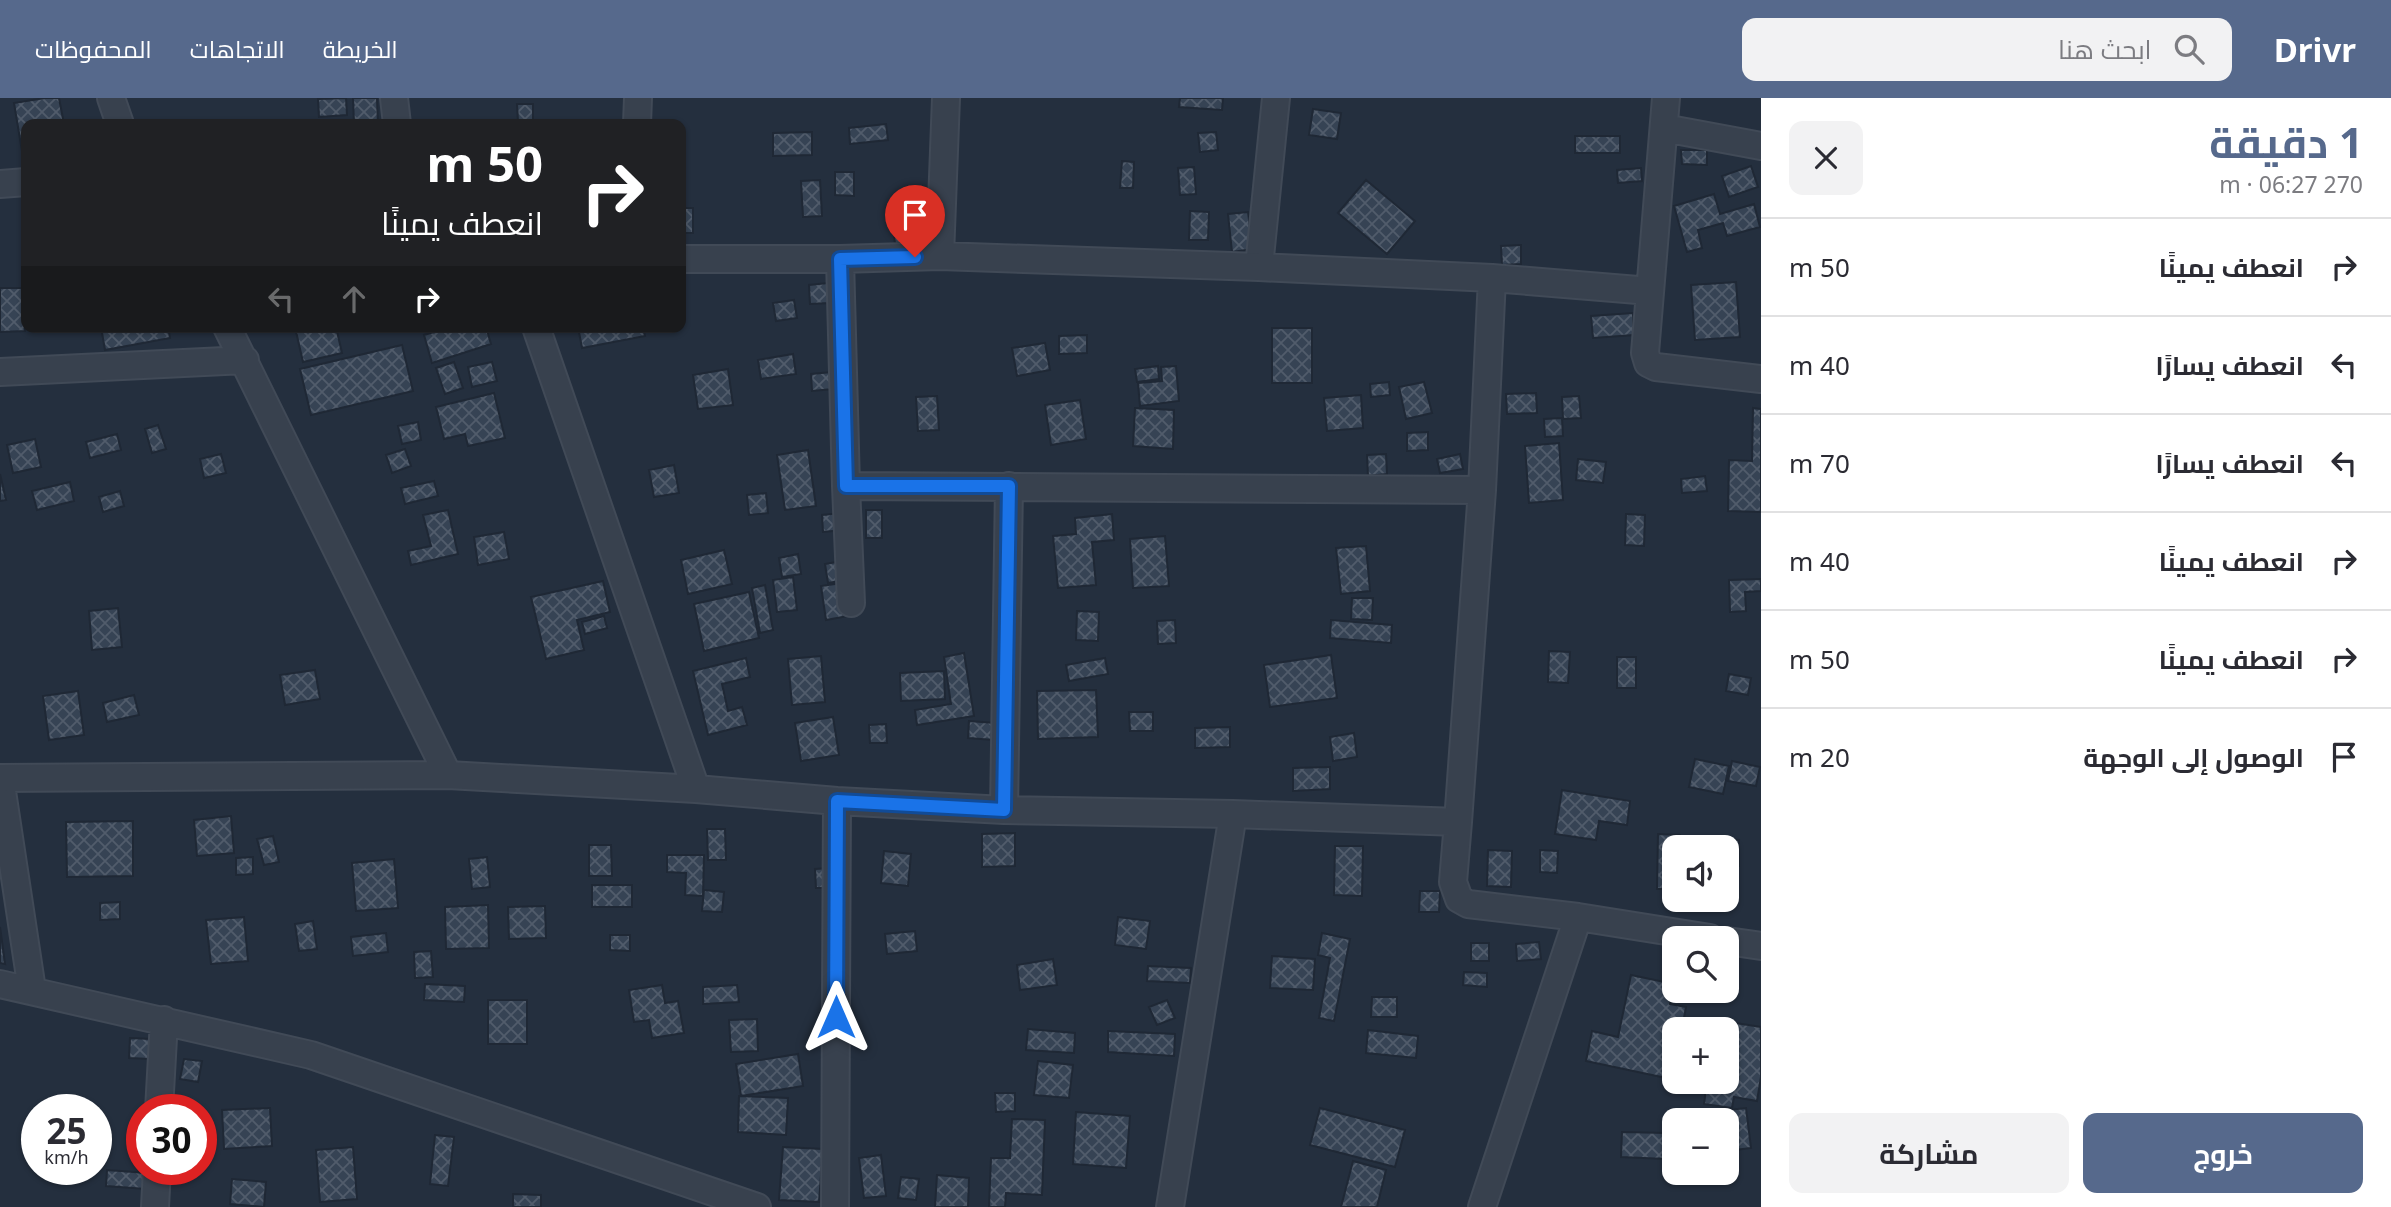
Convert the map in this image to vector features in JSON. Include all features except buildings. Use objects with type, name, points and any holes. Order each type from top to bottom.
[{"type":"street","points":[[111,98],[118,119]]},
{"type":"street","points":[[394,98],[396,119]]},
{"type":"street","points":[[637,119],[638,98]]},
{"type":"street","points":[[940,256],[946,98]]},
{"type":"street","points":[[1259,267],[1276,98]]},
{"type":"street","points":[[1666,98],[1645,353],[1648,363],[1656,367],[1761,379]]},
{"type":"street","points":[[1664,128],[1761,146]]},
{"type":"street","points":[[0,184],[21,182]]},
{"type":"street","points":[[686,259],[940,256],[1492,278],[1650,290]]},
{"type":"street","points":[[840,259],[851,603]]},
{"type":"street","points":[[1492,278],[1482,490],[1453,882],[1459,899],[1468,904],[1662,930]]},
{"type":"street","points":[[230,333],[448,775]]},
{"type":"street","points":[[538,333],[696,789]]},
{"type":"street","points":[[0,372],[245,360]]},
{"type":"street","points":[[846,486],[1482,490]]},
{"type":"street","points":[[1004,810],[1009,486]]},
{"type":"street","points":[[32,990],[0,778],[448,775],[1004,810],[1458,822]]},
{"type":"street","points":[[835,1207],[837,801]]},
{"type":"street","points":[[1170,1207],[1233,814]]},
{"type":"street","points":[[1482,1207],[1578,917]]},
{"type":"street","points":[[1739,943],[1761,946]]},
{"type":"street","points":[[0,984],[311,1055],[757,1207]]},
{"type":"street","points":[[160,1094],[164,1020]]},
{"type":"street","points":[[155,1207],[156,1185]]},
{"type":"route","points":[[836,1017],[837,801],[1004,810],[1009,486],[846,486],[840,259],[915,257]]}]
